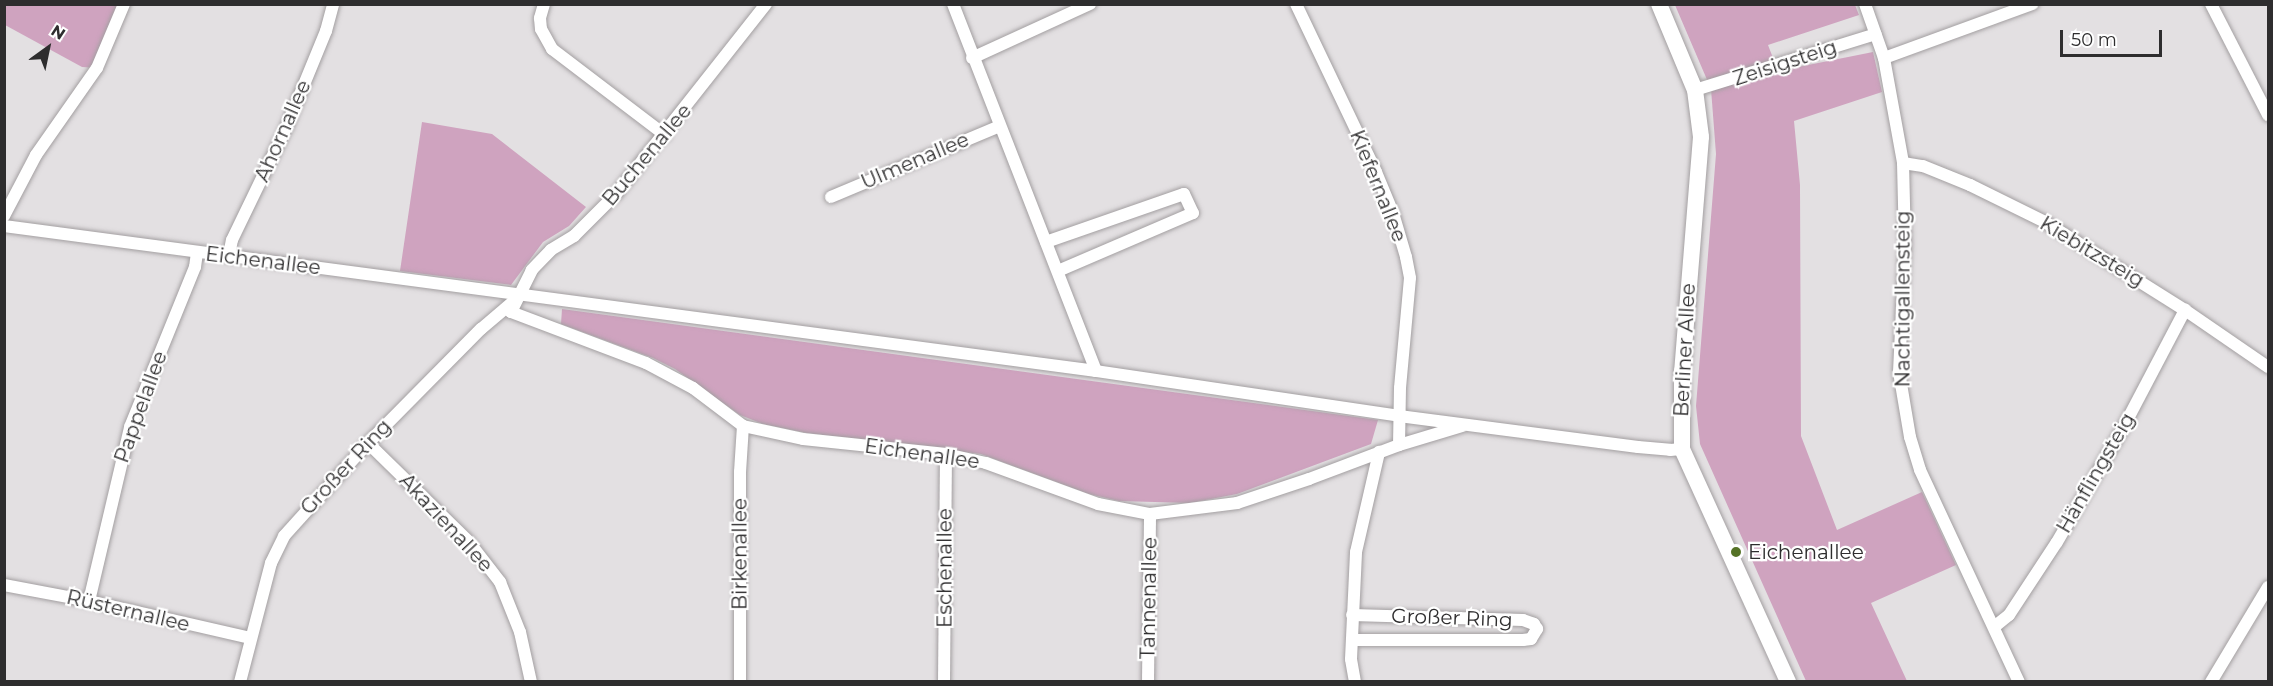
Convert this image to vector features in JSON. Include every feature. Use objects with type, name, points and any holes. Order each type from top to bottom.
[{"type":"main road","name":"Berliner Allee","points":[[1659,4],[1695,90],[1701,137],[1682,370],[1682,448],[1788,681]]},
{"type":"street","points":[[4,216],[36,155],[96,68],[124,4]]},
{"type":"street","name":"Ahornallee","points":[[229,255],[232,240],[287,126],[326,31],[333,4]]},
{"type":"street","points":[[544,4],[540,18],[542,29],[552,49],[665,135]]},
{"type":"street","name":"Buchenallee","points":[[522,295],[532,270],[551,250],[574,236],[595,217],[665,135],[766,4]]},
{"type":"street","points":[[953,4],[972,58],[1096,371]]},
{"type":"street","points":[[972,58],[1090,4]]},
{"type":"street","name":"Kiefernallee","points":[[1296,4],[1376,172],[1393,213],[1406,257],[1410,278],[1399,416]]},
{"type":"street","name":"Nachtigallensteig","points":[[1865,4],[1884,58],[1903,163],[1905,245],[1899,372],[1904,408],[1920,470],[2019,681]]},
{"type":"street","points":[[1884,58],[2032,4]]},
{"type":"street","points":[[2211,4],[2268,115]]},
{"type":"street","name":"Zeisigsteig","points":[[1695,90],[1876,34]]},
{"type":"street","name":"Ulmenallee","points":[[831,196],[999,126]]},
{"type":"street","name":"Kiebitzsteig","points":[[1903,163],[1923,166],[1970,185],[2045,222],[2185,310],[2268,367]]},
{"type":"street","points":[[1046,242],[1184,194],[1193,213],[1058,271]]},
{"type":"street","name":"Eichenallee","points":[[4,226],[1096,371],[1399,416],[1638,447],[1670,450],[1682,448]]},
{"type":"street","name":"Pappelallee","points":[[89,601],[130,427],[195,267],[197,252]]},
{"type":"street","name":"Eichenallee","points":[[522,295],[511,312],[646,363],[693,388],[743,426],[803,439],[946,454],[986,463],[1098,504],[1150,514],[1238,503],[1399,445],[1469,424]]},
{"type":"street","name":"Großer Ring","points":[[240,681],[271,563],[284,536],[368,443],[481,329],[522,295]]},
{"type":"street","name":"Hänflingsteig","points":[[1994,627],[2009,615],[2057,542],[2122,430],[2185,310]]},
{"type":"street","points":[[1399,416],[1399,445]]},
{"type":"street","name":"Birkenallee","points":[[740,681],[740,472],[743,426]]},
{"type":"street","name":"Akazienallee","points":[[368,443],[469,542],[500,582],[513,610],[531,681]]},
{"type":"street","points":[[1355,681],[1352,615],[1356,552],[1379,452]]},
{"type":"street","name":"Eschenallee","points":[[944,681],[946,454]]},
{"type":"street","name":"Tannenallee","points":[[1148,681],[1150,514]]},
{"type":"street","name":"Rüsternallee","points":[[4,585],[89,601],[250,638]]},
{"type":"street","points":[[2211,681],[2268,587]]},
{"type":"street","name":"Großer Ring","points":[[1352,615],[1522,620],[1534,624],[1537,630],[1531,639],[1523,640],[1352,640]]},
{"type":"shaded area","points":[[4,5],[124,5],[97,68],[82,67],[5,25]]},
{"type":"shaded area","points":[[1675,5],[1855,5],[1859,15],[1768,45],[1778,71],[1873,52],[1882,92],[1794,121],[1800,185],[1801,436],[1837,530],[1922,492],[1956,565],[1871,603],[1907,681],[1806,681],[1700,444],[1696,406],[1716,154],[1711,89]]},
{"type":"shaded area","points":[[422,122],[492,134],[586,207],[569,226],[543,242],[511,285],[400,271]]},
{"type":"shaded area","points":[[562,309],[1378,420],[1371,444],[1237,494],[1190,503],[1119,501],[1089,494],[981,454],[807,433],[763,424],[740,415],[675,369],[653,358],[561,324]]},
{"type":"place","name":"Eichenallee","points":[[1736,552]]}]
